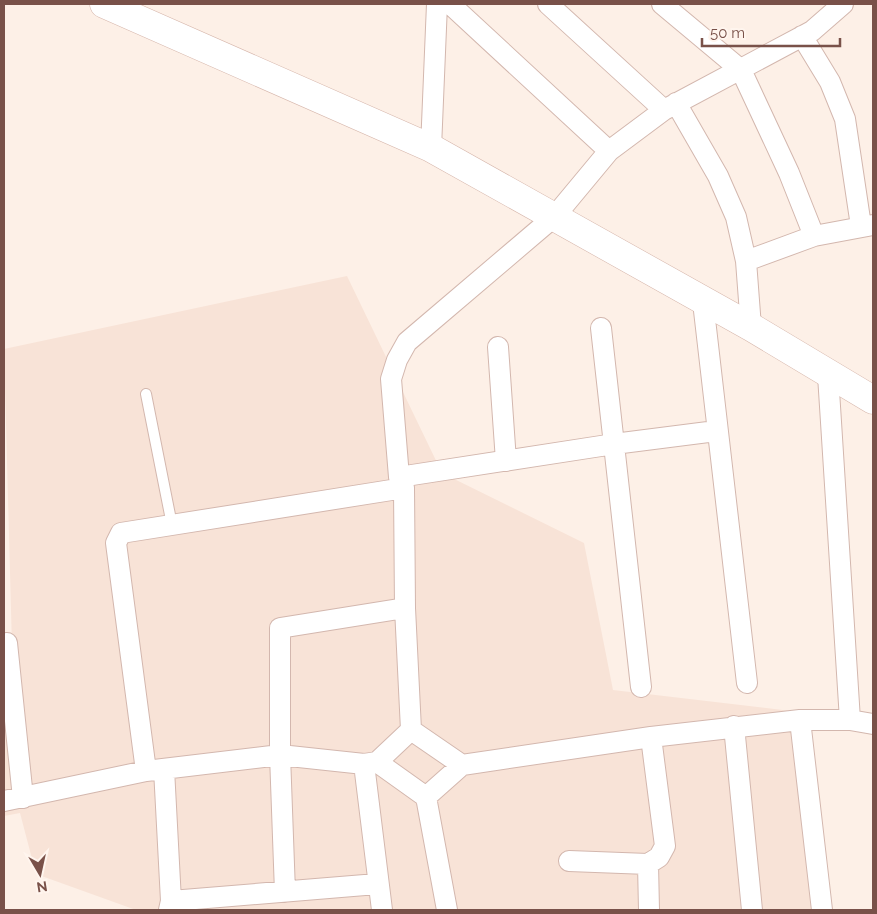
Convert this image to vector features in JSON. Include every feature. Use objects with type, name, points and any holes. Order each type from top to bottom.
[{"type":"street","points":[[104,4],[432,148],[703,302],[751,327],[828,375],[873,400]]},
{"type":"street","points":[[432,148],[437,4]]},
{"type":"street","points":[[450,4],[609,151]]},
{"type":"street","points":[[548,4],[670,106],[718,176],[736,217],[746,261],[751,327]]},
{"type":"street","points":[[662,4],[741,70],[789,173],[814,236]]},
{"type":"street","points":[[411,730],[405,608],[402,482],[391,379],[397,360],[408,342],[554,216],[609,151],[670,106],[812,31],[843,4]]},
{"type":"street","points":[[746,261],[814,236],[867,225],[845,119],[830,82],[802,36]]},
{"type":"street","points":[[703,302],[716,431],[747,683]]},
{"type":"street","points":[[601,328],[641,687]]},
{"type":"street","points":[[498,347],[506,461]]},
{"type":"street","points":[[828,375],[850,720]]},
{"type":"street","points":[[377,884],[285,892],[170,906],[155,770],[116,542],[121,533],[402,482],[506,461],[614,444],[716,431]]},
{"type":"street","points":[[285,892],[280,755],[280,628],[405,608]]},
{"type":"street","points":[[6,644],[23,798]]},
{"type":"street","points":[[800,720],[822,910]]},
{"type":"street","points":[[426,797],[462,765],[734,726],[800,720],[850,720],[873,724]]},
{"type":"street","points":[[734,726],[752,910]]},
{"type":"street","points":[[370,763],[411,730]]},
{"type":"street","points":[[411,730],[462,765]]},
{"type":"street","points":[[569,861],[648,864],[659,856],[665,846],[651,737]]},
{"type":"street","points":[[4,802],[155,770],[280,755],[370,763],[426,797],[447,910]]},
{"type":"street","points":[[370,763],[377,884],[382,910]]},
{"type":"street","points":[[648,864],[649,910]]},
{"type":"lane","points":[[146,394],[172,525]]},
{"type":"shaded area","points":[[347,276],[442,473],[584,543],[613,690],[799,712],[822,910],[136,910],[36,874],[20,813],[4,816],[4,688],[13,684],[4,349]]}]
